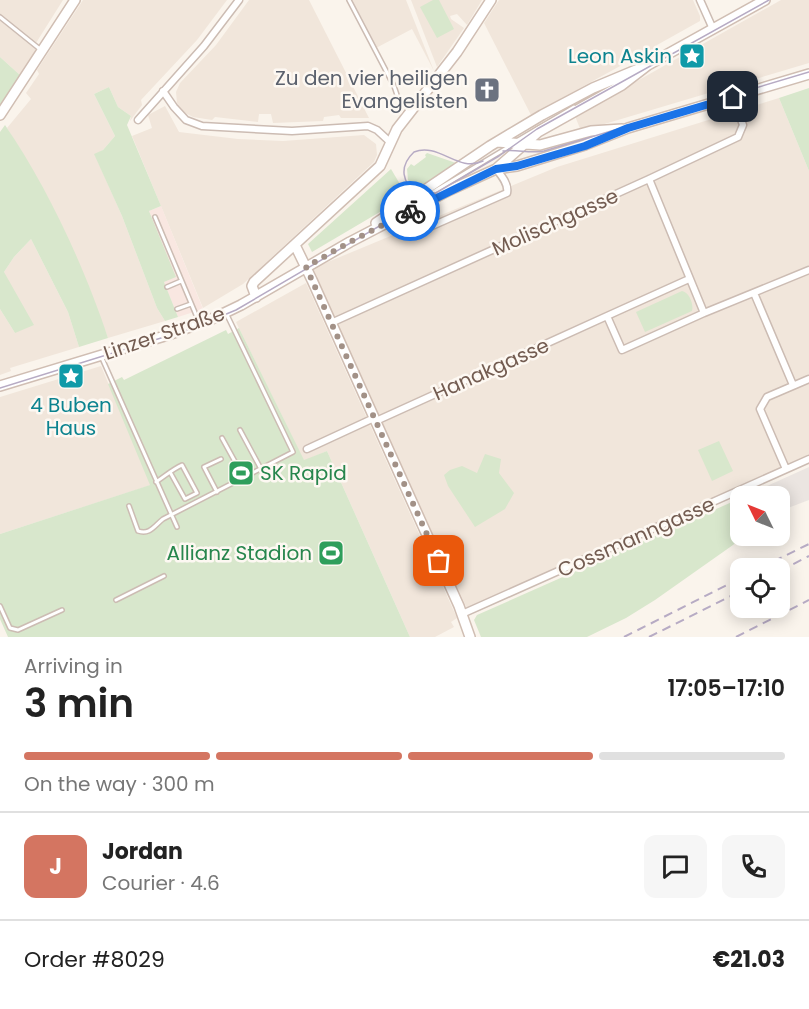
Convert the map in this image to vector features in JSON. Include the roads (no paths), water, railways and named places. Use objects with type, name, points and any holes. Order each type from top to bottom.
[{"type":"main road","points":[[0,115],[75,0]]},
{"type":"main road","points":[[256,297],[253,283],[380,166],[402,122],[457,52],[491,0]]},
{"type":"main road","points":[[495,142],[574,97],[648,65],[765,0]]},
{"type":"main road","points":[[496,169],[519,144],[622,85],[648,65]]},
{"type":"main road","name":"Linzer Straße","points":[[0,387],[200,324],[226,313],[350,242],[496,169],[517,166],[585,146],[628,128],[809,74]]},
{"type":"main road","name":"Linzer Straße","points":[[350,242],[495,142],[540,145],[591,131],[628,128]]},
{"type":"main road","points":[[295,245],[375,419],[462,614],[470,637]]},
{"type":"street","points":[[138,120],[204,46],[239,0]]},
{"type":"street","points":[[700,0],[713,29]]},
{"type":"street","points":[[163,91],[186,120],[202,126],[292,131],[363,126],[373,128],[390,142]]},
{"type":"street","name":"Molischgasse","points":[[331,323],[738,137],[743,125],[733,97]]},
{"type":"street","points":[[420,206],[429,225],[432,226],[507,193],[508,189],[504,179],[496,169]]},
{"type":"street","points":[[649,179],[704,313]]},
{"type":"street","points":[[607,316],[622,350],[809,270]]},
{"type":"street","name":"Hanakgasse","points":[[307,449],[689,279]]},
{"type":"street","points":[[754,293],[793,386]]},
{"type":"street","points":[[786,469],[760,409],[766,397],[809,379]]},
{"type":"street","name":"Cossmanngasse","points":[[462,614],[809,459]]},
{"type":"lane","points":[[349,0],[398,98]]},
{"type":"lane","points":[[0,17],[43,51]]},
{"type":"lane","points":[[350,242],[519,144]]},
{"type":"lane","points":[[155,217],[200,324]]},
{"type":"lane","points":[[167,287],[181,281]]},
{"type":"lane","points":[[177,309],[191,304]]},
{"type":"lane","points":[[129,506],[138,531],[143,533],[150,531],[163,519],[293,452],[226,313]]},
{"type":"lane","points":[[101,355],[177,527]]},
{"type":"lane","points":[[240,430],[261,469]]},
{"type":"lane","points":[[222,438],[244,478]]},
{"type":"lane","points":[[217,492],[204,468],[221,459]]},
{"type":"lane","points":[[156,482],[170,472],[182,465],[197,493],[185,499],[170,472]]},
{"type":"lane","points":[[116,600],[164,576]]},
{"type":"lane","points":[[0,606],[10,628],[18,630],[62,610]]},
{"type":"tram line","points":[[0,388],[190,329],[236,310],[499,156],[537,129],[769,0]]},
{"type":"tram line","points":[[503,151],[544,151],[809,72]]},
{"type":"tram line","points":[[435,193],[419,193],[406,180],[404,169],[414,152],[432,151],[465,163],[474,164],[483,161]]},
{"type":"railway","points":[[780,558],[809,544]]},
{"type":"railway","points":[[790,566],[809,556]]},
{"type":"railway","points":[[624,637],[730,584]]},
{"type":"railway","points":[[649,637],[730,596]]},
{"type":"railway","points":[[736,637],[809,600]]},
{"type":"place","name":"Leon Askin","points":[[692,56]]},
{"type":"place","name":"Zu den vier heiligen Evangelisten","points":[[487,90]]},
{"type":"place","name":"4 Buben Haus","points":[[71,376]]},
{"type":"place","name":"SK Rapid","points":[[241,473]]},
{"type":"place","name":"Allianz Stadion","points":[[331,553]]}]
